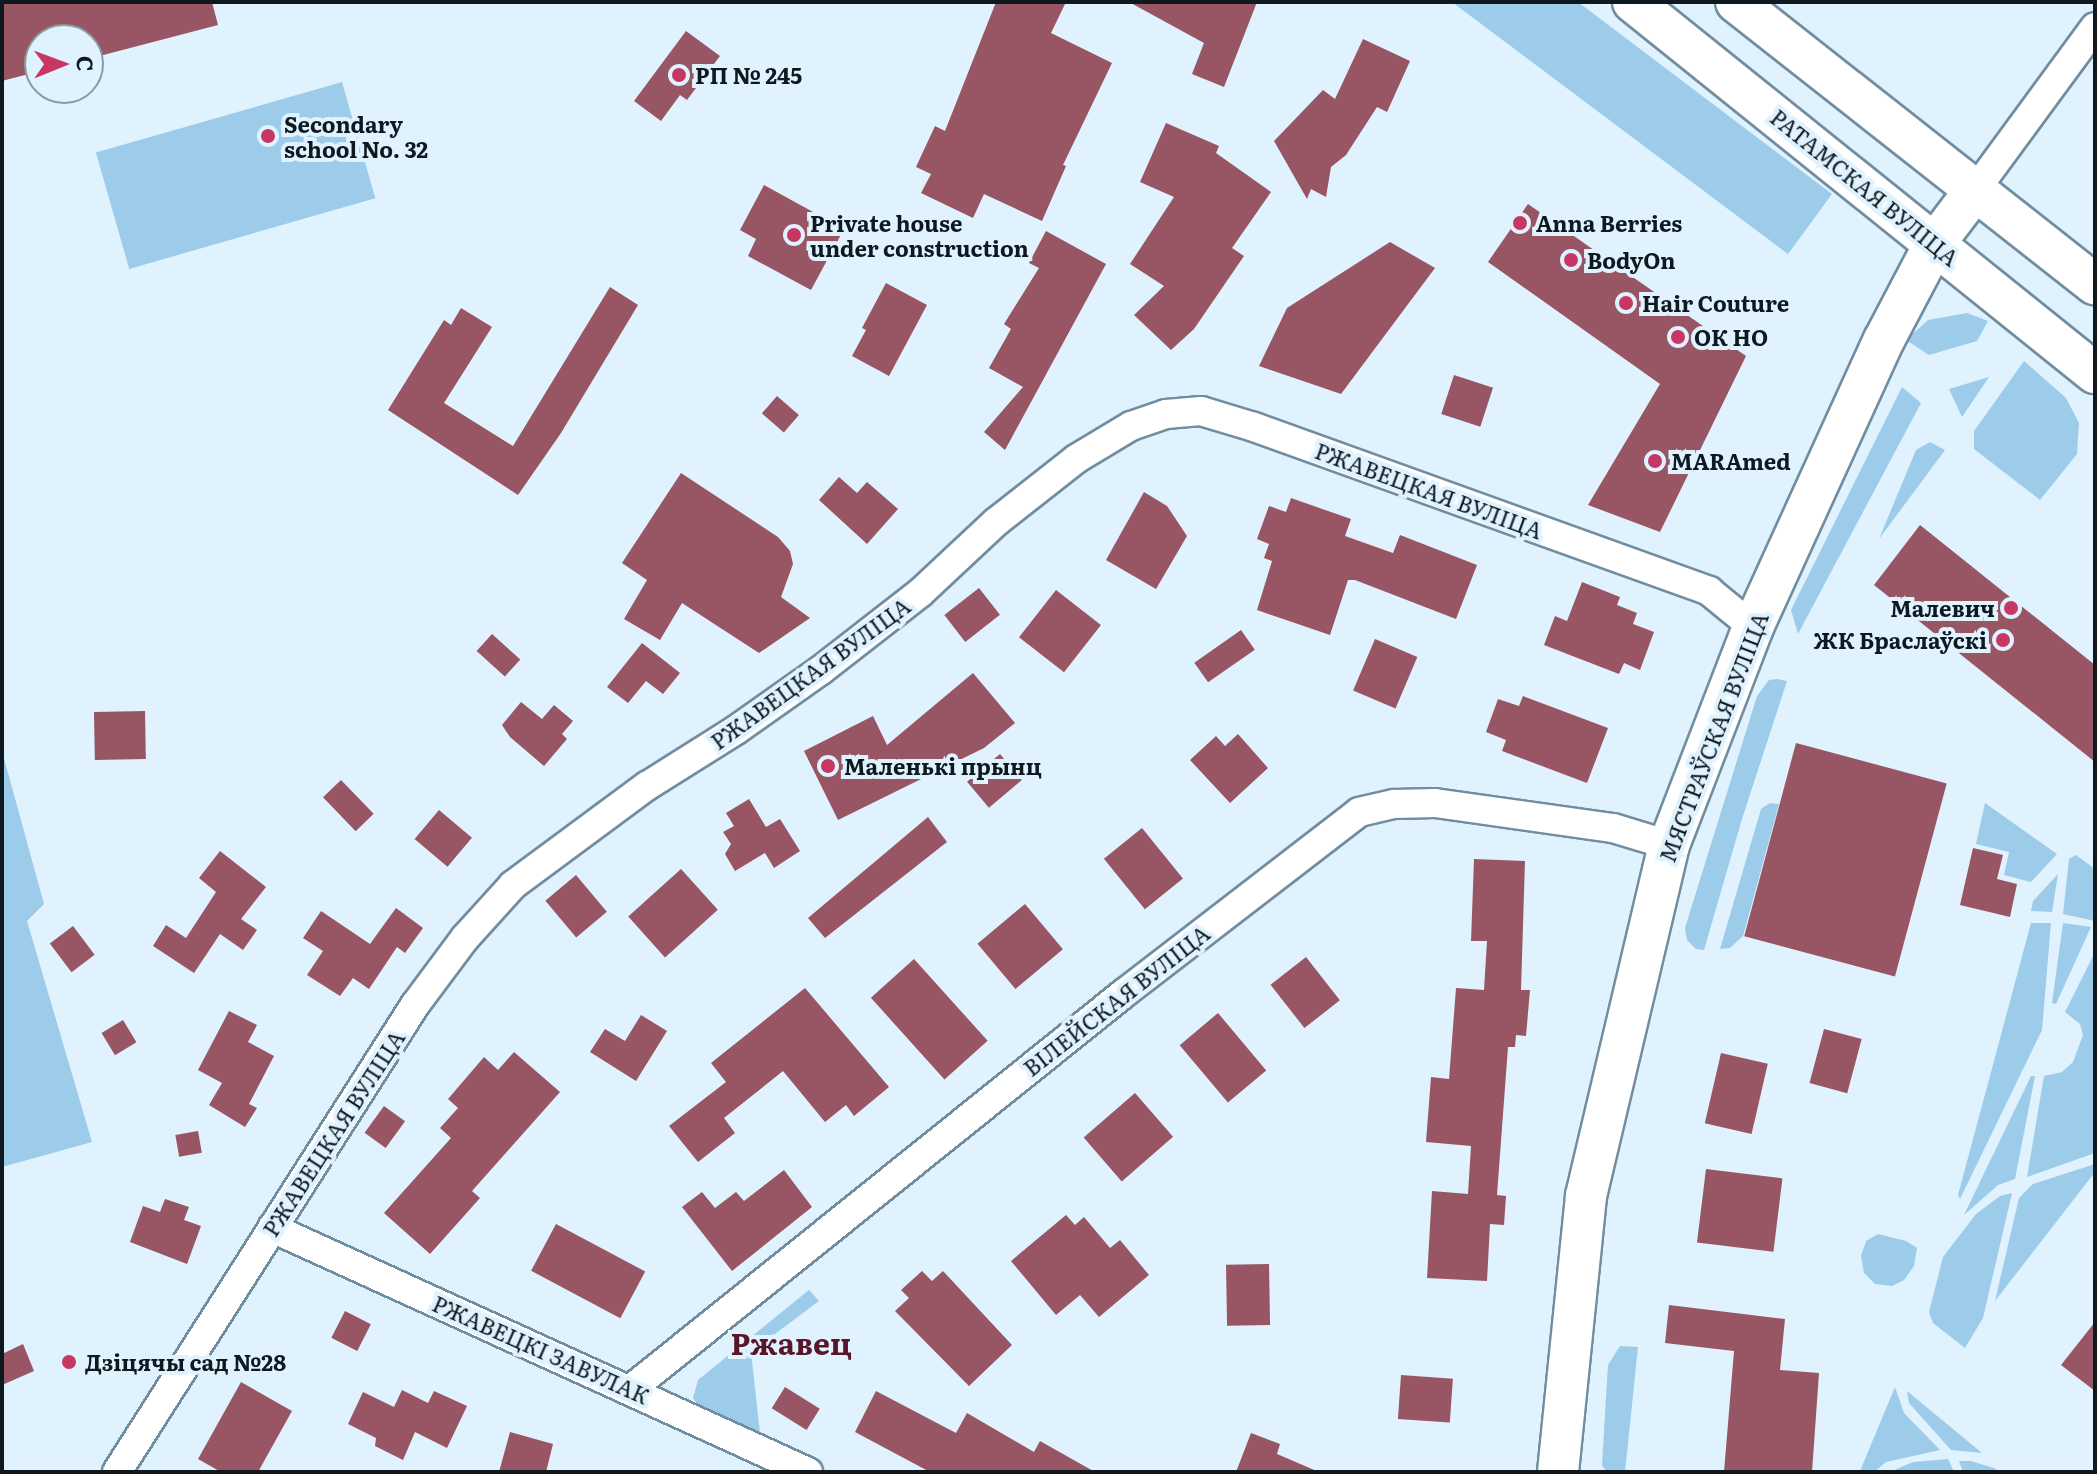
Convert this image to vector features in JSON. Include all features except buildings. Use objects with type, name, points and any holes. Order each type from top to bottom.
[{"type":"street","name":"РАТАМСКАЯ ВУЛІЦА","points":[[1633,2],[2095,373]]},
{"type":"street","points":[[1736,2],[2095,284]]},
{"type":"street","points":[[1976,189],[2095,27]]},
{"type":"street","name":"МЯСТРАЎСКАЯ ВУЛІЦА","points":[[1558,1472],[1586,1196],[1641,951],[1669,845],[1753,627],[1884,340],[1935,243],[1976,189]]},
{"type":"street","name":"РЖАВЕЦКАЯ ВУЛІЦА","points":[[117,1472],[415,1005],[465,938],[513,885],[647,786],[736,730],[821,670],[920,593],[996,522],[1065,468],[1131,426],[1166,414],[1201,411],[1254,427],[1709,591],[1753,627]]},
{"type":"street","name":"ВІЛЕЙСКАЯ ВУЛІЦА","points":[[631,1389],[1110,1003],[1359,812],[1394,804],[1435,803],[1613,828],[1669,845]]},
{"type":"street","name":"РЖАВЕЦКІ ЗАВУЛАК","points":[[272,1228],[808,1472]]},
{"type":"shaded area","points":[[1452,2],[1578,2],[1832,194],[1788,254]]},
{"type":"shaded area","points":[[342,82],[375,198],[129,269],[96,153]]},
{"type":"shaded area","points":[[1967,313],[1988,321],[1977,341],[1929,355],[1906,340],[1928,320]]},
{"type":"shaded area","points":[[2024,361],[2066,398],[2079,423],[2077,454],[2040,500],[1974,449],[1974,431]]},
{"type":"shaded area","points":[[1989,377],[1962,417],[1949,389]]},
{"type":"shaded area","points":[[1902,387],[1921,403],[1798,634],[1791,610]]},
{"type":"shaded area","points":[[1930,442],[1945,450],[1879,539],[1916,450]]},
{"type":"shaded area","points":[[1769,680],[1787,681],[1704,950],[1696,949],[1687,940],[1685,928],[1757,696]]},
{"type":"shaded area","points":[[2,751],[44,904],[27,921],[92,1142],[2,1167]]},
{"type":"shaded area","points":[[1770,803],[1779,804],[1743,936],[1730,948],[1720,949],[1761,809]]},
{"type":"shaded area","points":[[1985,803],[2057,854],[2031,882],[2004,875],[2009,852],[1976,844]]},
{"type":"shaded area","points":[[2076,855],[2095,869],[2095,921],[2063,914],[2069,859]]},
{"type":"shaded area","points":[[2058,874],[2052,912],[2031,911],[2033,901]]},
{"type":"shaded area","points":[[2031,923],[2051,923],[2042,1030],[1960,1199],[1958,1195]]},
{"type":"shaded area","points":[[2063,923],[2091,927],[2056,1004],[2052,1003]]},
{"type":"shaded area","points":[[2095,952],[2095,1153],[2027,1177],[2044,1076],[2062,1072],[2073,1062],[2083,1035],[2080,1024],[2065,1012]]},
{"type":"shaded area","points":[[2031,1076],[2035,1076],[2015,1179],[1998,1185],[1964,1215]]},
{"type":"shaded area","points":[[2095,1164],[2095,1172],[1995,1301],[2019,1198],[2033,1184]]},
{"type":"shaded area","points":[[2012,1193],[1983,1318],[1965,1348],[1933,1323],[1929,1312],[1943,1257],[1976,1214],[2000,1196]]},
{"type":"shaded area","points":[[1878,1234],[1906,1241],[1917,1248],[1914,1266],[1904,1280],[1892,1286],[1875,1284],[1864,1273],[1861,1256],[1866,1241]]},
{"type":"shaded area","points":[[809,1290],[819,1301],[751,1352],[760,1433],[697,1404],[693,1398],[698,1380]]},
{"type":"shaded area","points":[[1620,1346],[1638,1347],[1625,1472],[1607,1472],[1602,1465],[1608,1365]]},
{"type":"shaded area","points":[[1895,1387],[1904,1413],[1940,1450],[1886,1462],[1874,1472],[1860,1471]]},
{"type":"shaded area","points":[[1907,1391],[1982,1453],[1951,1450],[1909,1403]]},
{"type":"shaded area","points":[[1948,1459],[1954,1472],[1890,1472],[1913,1462]]},
{"type":"shaded area","points":[[1959,1461],[1971,1461],[1997,1469],[1992,1472],[1963,1472]]},
{"type":"place","name":"РП № 245","points":[[679,75]]},
{"type":"place","name":"Secondary school No. 32","points":[[268,136]]},
{"type":"place","name":"Anna Berries","points":[[1520,223]]},
{"type":"place","name":"Private house under construction","points":[[794,235]]},
{"type":"place","name":"BodyOn","points":[[1571,260]]},
{"type":"place","name":"Hair Couture","points":[[1626,303]]},
{"type":"place","name":"ОК НО","points":[[1678,337]]},
{"type":"place","name":"MARAmed","points":[[1655,461]]},
{"type":"place","name":"Малевич","points":[[2011,608]]},
{"type":"place","name":"ЖК Браслаўскі","points":[[2003,640]]},
{"type":"place","name":"Маленькі прынц","points":[[828,766]]},
{"type":"place","name":"Дзіцячы сад №28","points":[[69,1362]]},
{"type":"district","name":"Ржавец","points":[[791,1342]]}]
